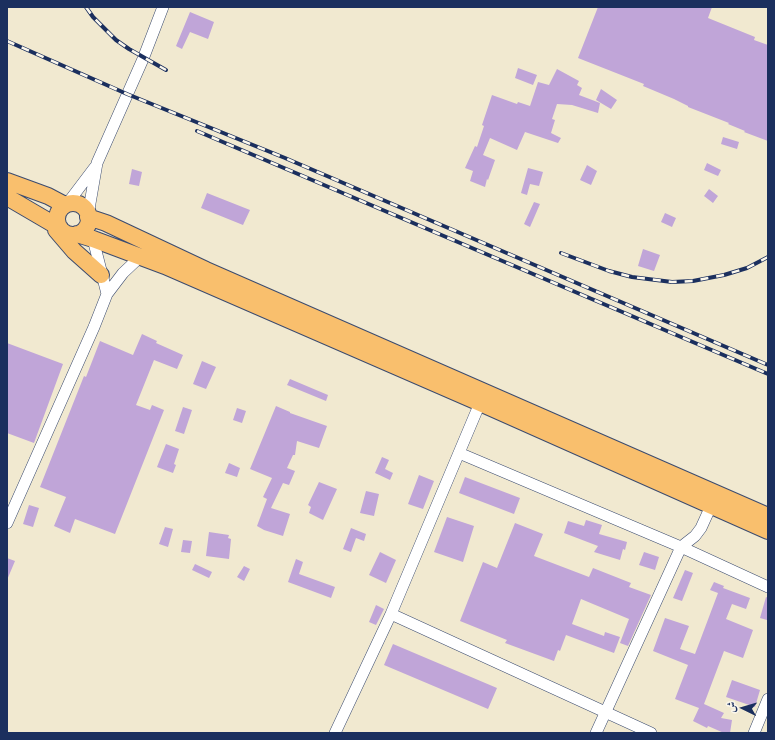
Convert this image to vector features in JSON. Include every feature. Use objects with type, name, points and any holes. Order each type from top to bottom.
[{"type":"highway","points":[[7,181],[48,196],[66,205],[80,205],[85,209],[88,216],[88,222],[84,230],[77,234]]},
{"type":"highway","points":[[7,197],[54,224],[67,234],[77,234],[93,239],[165,266],[480,403],[768,531]]},
{"type":"highway","points":[[54,224],[57,223],[58,213],[66,205]]},
{"type":"highway","points":[[88,216],[206,270],[768,516]]},
{"type":"highway","points":[[54,224],[74,251],[101,275]]},
{"type":"street","points":[[66,205],[97,163],[163,7]]},
{"type":"street","points":[[88,216],[97,163]]},
{"type":"street","points":[[93,239],[107,294]]},
{"type":"street","points":[[7,523],[94,327],[107,294],[123,273],[140,257]]},
{"type":"street","points":[[335,733],[391,614],[480,403]]},
{"type":"street","points":[[459,452],[681,547],[768,587]]},
{"type":"street","points":[[596,733],[681,547],[695,536],[701,528],[711,506]]},
{"type":"street","points":[[391,614],[606,711],[651,733]]},
{"type":"street","points":[[754,733],[768,700]]},
{"type":"building","points":[[598,7],[712,7],[708,18],[755,37],[754,40],[768,45],[768,141],[744,132],[745,131],[728,124],[729,123],[688,107],[674,99],[643,86],[644,84],[578,58]]},
{"type":"building","points":[[190,12],[214,22],[208,39],[190,32],[182,49],[176,46]]},
{"type":"building","points":[[518,68],[537,75],[533,85],[515,78]]},
{"type":"building","points":[[557,69],[579,81],[577,85],[582,88],[579,95],[600,103],[598,113],[572,105],[557,104],[552,119],[555,120],[551,133],[561,138],[558,143],[525,132],[517,150],[490,138],[483,155],[495,160],[485,187],[470,181],[473,171],[465,168],[475,146],[477,147],[484,126],[482,125],[492,95],[517,104],[518,102],[530,106],[538,82],[549,85]]},
{"type":"building","points":[[601,89],[617,100],[611,109],[596,100]]},
{"type":"building","points":[[723,137],[739,142],[737,149],[721,144]]},
{"type":"building","points":[[707,163],[721,170],[718,176],[704,170]]},
{"type":"building","points":[[587,165],[597,171],[591,185],[580,180]]},
{"type":"building","points":[[528,168],[543,172],[539,186],[530,184],[527,195],[521,193]]},
{"type":"building","points":[[132,169],[142,172],[139,186],[129,184]]},
{"type":"building","points":[[709,189],[718,196],[713,203],[704,196]]},
{"type":"building","points":[[207,193],[250,210],[243,225],[201,208]]},
{"type":"building","points":[[534,202],[540,204],[530,227],[524,224]]},
{"type":"building","points":[[665,213],[676,218],[672,227],[661,222]]},
{"type":"building","points":[[643,249],[660,255],[654,271],[638,266]]},
{"type":"building","points":[[142,334],[157,341],[156,343],[183,355],[177,369],[154,360],[136,405],[150,410],[152,405],[164,410],[115,534],[75,519],[70,533],[54,526],[66,497],[40,487],[84,376],[86,377],[100,341],[133,355]]},
{"type":"building","points":[[7,343],[63,364],[34,443],[7,433]]},
{"type":"building","points":[[202,361],[216,367],[206,389],[193,384]]},
{"type":"building","points":[[290,379],[328,395],[326,401],[287,385]]},
{"type":"building","points":[[276,406],[290,413],[327,426],[319,448],[297,441],[295,455],[293,455],[287,468],[295,471],[289,485],[283,483],[271,508],[290,514],[283,536],[264,530],[257,526],[267,499],[263,497],[272,478],[250,469]]},
{"type":"building","points":[[183,407],[192,410],[184,434],[175,431]]},
{"type":"building","points":[[237,408],[246,411],[242,423],[233,420]]},
{"type":"building","points":[[166,444],[179,449],[174,464],[176,465],[173,473],[157,467]]},
{"type":"building","points":[[382,457],[389,460],[385,469],[393,473],[390,480],[375,473]]},
{"type":"building","points":[[229,463],[240,468],[237,477],[225,473]]},
{"type":"building","points":[[419,475],[434,481],[423,509],[408,504]]},
{"type":"building","points":[[465,477],[520,498],[514,514],[459,493]]},
{"type":"building","points":[[319,482],[337,489],[323,520],[309,513],[311,507],[308,505]]},
{"type":"building","points":[[366,491],[379,494],[374,516],[360,513]]},
{"type":"building","points":[[29,505],[39,508],[33,527],[23,524]]},
{"type":"building","points":[[447,517],[474,526],[463,562],[434,552]]},
{"type":"building","points":[[586,520],[602,525],[599,534],[627,542],[620,560],[594,552],[598,546],[564,533],[568,521],[584,526]]},
{"type":"building","points":[[515,523],[543,534],[534,556],[589,577],[593,568],[631,583],[629,587],[651,595],[628,646],[620,643],[629,619],[581,599],[572,624],[604,636],[605,632],[620,637],[614,653],[566,635],[560,651],[558,650],[554,661],[505,643],[507,640],[460,621],[483,562],[497,568]]},
{"type":"building","points":[[165,527],[173,529],[168,547],[159,544]]},
{"type":"building","points":[[351,528],[366,534],[364,541],[356,538],[351,552],[343,549]]},
{"type":"building","points":[[209,532],[229,535],[228,538],[231,539],[229,559],[206,556]]},
{"type":"building","points":[[183,540],[192,541],[190,553],[181,552]]},
{"type":"building","points":[[380,552],[396,560],[386,583],[369,575]]},
{"type":"building","points":[[644,552],[659,557],[655,570],[639,565]]},
{"type":"building","points":[[7,558],[15,561],[7,580]]},
{"type":"building","points":[[296,559],[303,562],[299,574],[335,587],[331,598],[288,582]]},
{"type":"building","points":[[195,564],[212,572],[209,578],[192,570]]},
{"type":"building","points":[[244,566],[250,569],[244,581],[237,577]]},
{"type":"building","points":[[685,570],[693,573],[682,601],[673,598]]},
{"type":"building","points":[[714,582],[724,586],[723,588],[750,598],[746,609],[732,604],[726,619],[753,630],[743,658],[724,651],[704,704],[724,713],[721,718],[732,720],[730,733],[724,733],[708,726],[707,728],[693,721],[699,708],[675,699],[688,665],[653,651],[665,618],[689,626],[680,649],[695,654],[718,593],[710,590]]},
{"type":"building","points":[[766,597],[768,598],[767,620],[760,618]]},
{"type":"building","points":[[376,605],[384,609],[376,625],[369,622]]},
{"type":"building","points":[[393,644],[497,688],[488,709],[384,665]]},
{"type":"building","points":[[732,680],[760,690],[755,707],[726,697]]},
{"type":"railway","points":[[86,7],[93,17],[116,40],[166,70]]},
{"type":"railway","points":[[7,41],[127,94],[285,158],[768,365]]},
{"type":"railway","points":[[197,131],[768,374]]},
{"type":"railway","points":[[561,253],[609,271],[632,277],[672,282],[693,281],[724,275],[747,268],[768,257]]}]
